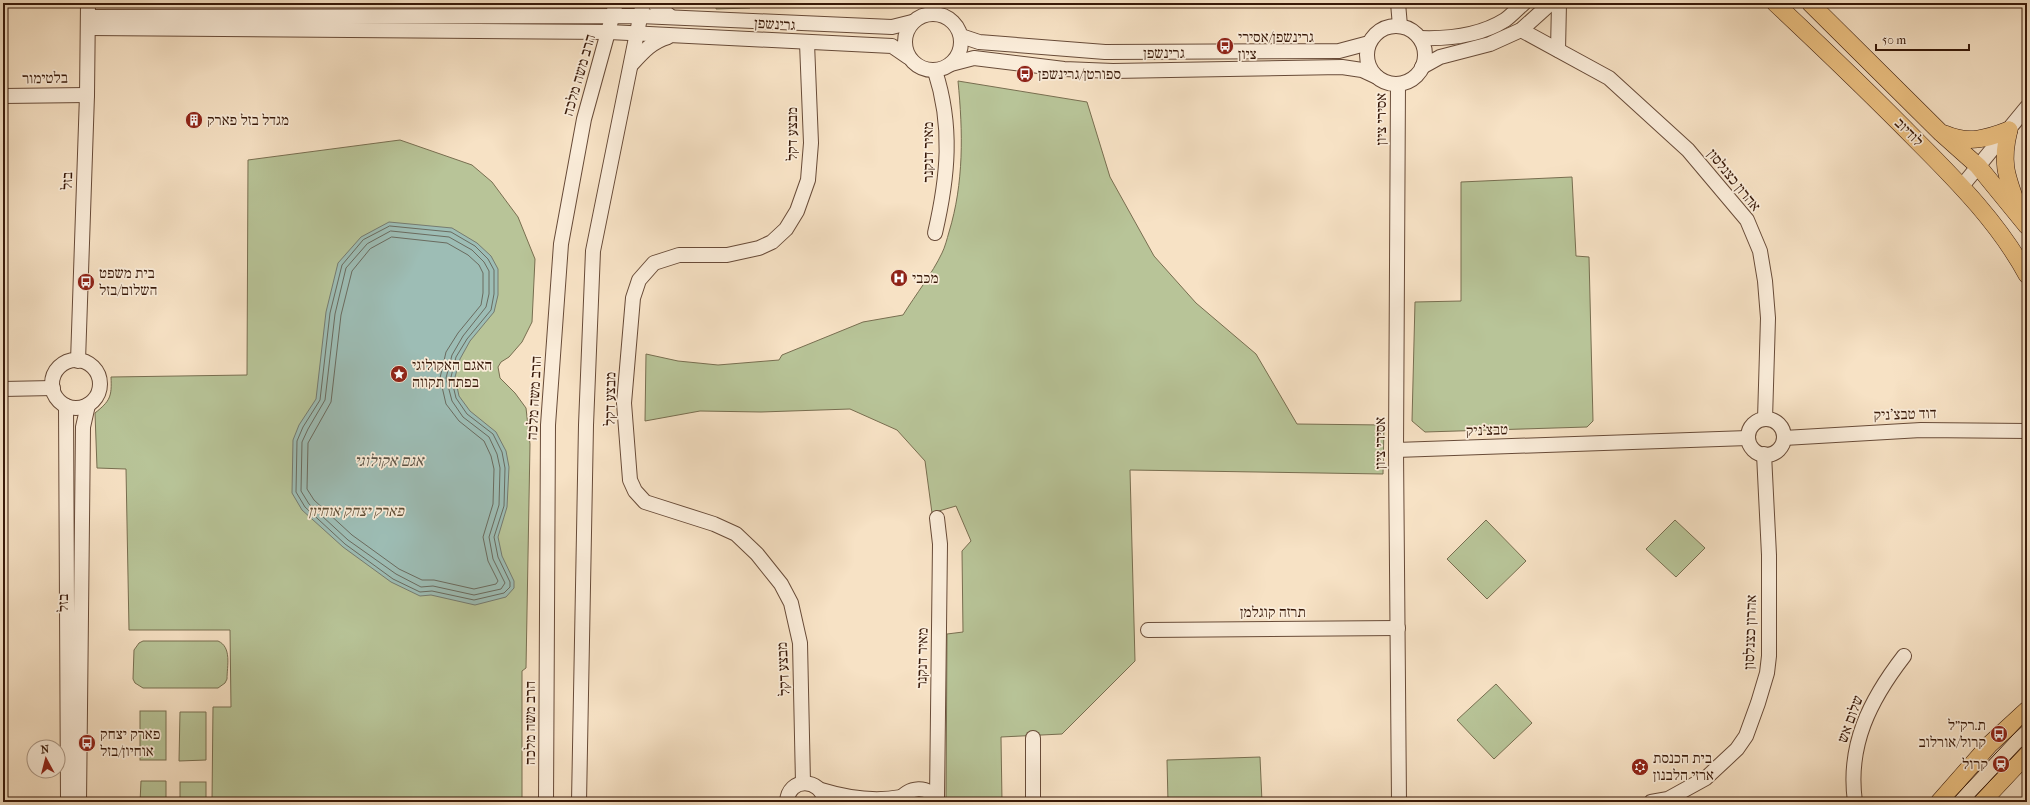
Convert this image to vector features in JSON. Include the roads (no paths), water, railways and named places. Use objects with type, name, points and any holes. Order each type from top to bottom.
[{"type":"main road","name":"לודיוב","points":[[1775,3],[1881,104],[1962,186],[1994,226],[2027,275]]},
{"type":"main road","name":"לודיוב","points":[[1810,3],[1941,133],[1978,166],[2024,222]]},
{"type":"main road","points":[[1941,133],[1965,141],[1977,140],[2009,130]]},
{"type":"main road","points":[[2009,130],[2006,141],[2004,168],[2008,183],[2024,222]]},
{"type":"main road","points":[[1939,802],[1990,744],[2027,710]]},
{"type":"main road","points":[[1982,802],[2027,754]]},
{"type":"street","points":[[583,17],[604,8],[610,3]]},
{"type":"street","name":"הרב משה מלכה","points":[[546,802],[548,425],[561,244],[584,119],[616,3]]},
{"type":"street","points":[[654,3],[671,17]]},
{"type":"street","points":[[1398,3],[1400,26]]},
{"type":"street","points":[[1420,38],[1453,37],[1479,31],[1505,20],[1524,3]]},
{"type":"street","points":[[1422,67],[1425,57],[1424,47],[1420,38],[1412,31],[1400,26],[1390,26],[1380,30],[1369,43],[1367,60],[1370,69],[1377,77],[1386,82],[1398,84],[1412,78],[1422,67],[1440,58],[1490,44],[1521,30],[1552,3]]},
{"type":"street","points":[[1558,50],[1559,3]]},
{"type":"street","points":[[940,9],[957,27],[961,36],[960,52],[951,64],[935,71],[923,69],[914,64],[908,57],[904,45],[906,33],[912,22],[940,9]]},
{"type":"street","points":[[579,802],[586,425],[593,251],[638,33],[641,10]]},
{"type":"street","name":"גרינשפן","points":[[88,16],[613,17],[641,10],[671,17],[892,27],[912,22]]},
{"type":"street","points":[[88,16],[609,32]]},
{"type":"street","name":"בזל","points":[[78,361],[87,95],[88,16]]},
{"type":"street","name":"אהרון כצנלסון","points":[[1521,30],[1609,78],[1688,150],[1748,220],[1760,251],[1766,281],[1768,318],[1765,419]]},
{"type":"street","points":[[587,32],[595,38],[601,52],[601,60]]},
{"type":"street","name":"גרינשפן","points":[[609,32],[807,43],[892,46],[908,57]]},
{"type":"street","points":[[631,66],[656,40],[671,36]]},
{"type":"street","name":"גרינשפן","points":[[961,36],[979,42],[1105,52],[1339,51],[1369,43]]},
{"type":"street","name":"מבצע דקל","points":[[803,783],[800,643],[791,603],[781,584],[757,554],[736,534],[714,524],[645,502],[635,492],[630,480],[624,404],[633,298],[639,280],[654,263],[679,255],[727,255],[759,248],[772,242],[786,229],[797,211],[808,180],[810,158],[807,43]]},
{"type":"street","name":"גרינשפן","points":[[951,64],[974,58],[1064,69],[1113,71],[1342,67],[1362,70],[1377,77]]},
{"type":"street","name":"מאיר דנקנר","points":[[935,71],[943,95],[948,158],[945,189],[935,233]]},
{"type":"street","name":"אסירי ציון","points":[[1398,84],[1396,450],[1399,802]]},
{"type":"street","name":"בלטימור","points":[[3,96],[87,95]]},
{"type":"street","points":[[1962,186],[2027,107]]},
{"type":"street","points":[[78,361],[92,366],[100,378],[99,393],[88,405],[80,408],[66,406],[60,401],[53,388],[53,381],[59,369],[71,362],[78,361]]},
{"type":"street","points":[[3,389],[53,388]]},
{"type":"street","name":"בזל","points":[[78,802],[82,434],[88,405]]},
{"type":"street","name":"בזל","points":[[66,406],[68,802]]},
{"type":"street","points":[[1765,419],[1776,421],[1782,427],[1784,438],[1780,448],[1775,452],[1764,454],[1753,449],[1748,438],[1752,425],[1765,419]]},
{"type":"street","name":"דוד טבצ'ניק","points":[[1784,438],[1921,430],[2027,431]]},
{"type":"street","name":"טבצ'ניק","points":[[1396,450],[1748,438]]},
{"type":"street","name":"אהרון כצנלסון","points":[[1651,802],[1668,799],[1706,778],[1738,749],[1746,736],[1758,703],[1767,673],[1769,649],[1769,555],[1764,454]]},
{"type":"street","name":"מאיר דנקנר","points":[[937,518],[940,544],[938,800]]},
{"type":"street","name":"תרזה קוגלמן","points":[[1148,630],[1398,628]]},
{"type":"street","name":"שלום אש","points":[[1856,802],[1852,782],[1855,754],[1862,726],[1887,677],[1904,656]]},
{"type":"street","points":[[1033,738],[1033,802]]},
{"type":"street","points":[[787,802],[788,794],[792,788],[803,783],[810,783],[823,796],[900,800],[910,790],[922,789],[928,791],[938,800]]},
{"type":"water","name":"אגם אקולוגי","points":[[389,222],[452,228],[477,243],[491,256],[498,269],[498,295],[494,312],[470,341],[460,359],[455,377],[459,396],[470,411],[496,432],[506,451],[509,467],[507,507],[498,537],[502,556],[514,581],[514,588],[506,597],[475,605],[431,595],[420,596],[391,582],[343,547],[302,510],[292,493],[293,440],[299,425],[316,399],[326,312],[338,263],[361,237]]},
{"type":"tram line","points":[[1950,802],[2027,720]]},
{"type":"tram line","points":[[1970,802],[2027,742]]},
{"type":"place","name":"גרינשפן/אסירי ציון","points":[[1225,46]]},
{"type":"place","name":"ספורטן/גרינשפן","points":[[1025,74]]},
{"type":"place","name":"מגדל בזל פארק","points":[[194,120]]},
{"type":"place","name":"מכבי","points":[[899,278]]},
{"type":"place","name":"בית משפט השלום/בזל","points":[[86,282]]},
{"type":"place","name":"האגם האקולוגי בפתח תקווה","points":[[399,374]]},
{"type":"place","name":"ת.רק״ל קרול/אורלוב","points":[[1999,734]]},
{"type":"place","name":"פארק יצחק אוחיון/בזל","points":[[87,743]]},
{"type":"place","name":"קרול","points":[[2001,764]]},
{"type":"place","name":"בית הכנסת ארזי הלבנון","points":[[1640,767]]},
{"type":"park label","name":"פארק יצחק אוחיון","points":[[356,511]]}]
